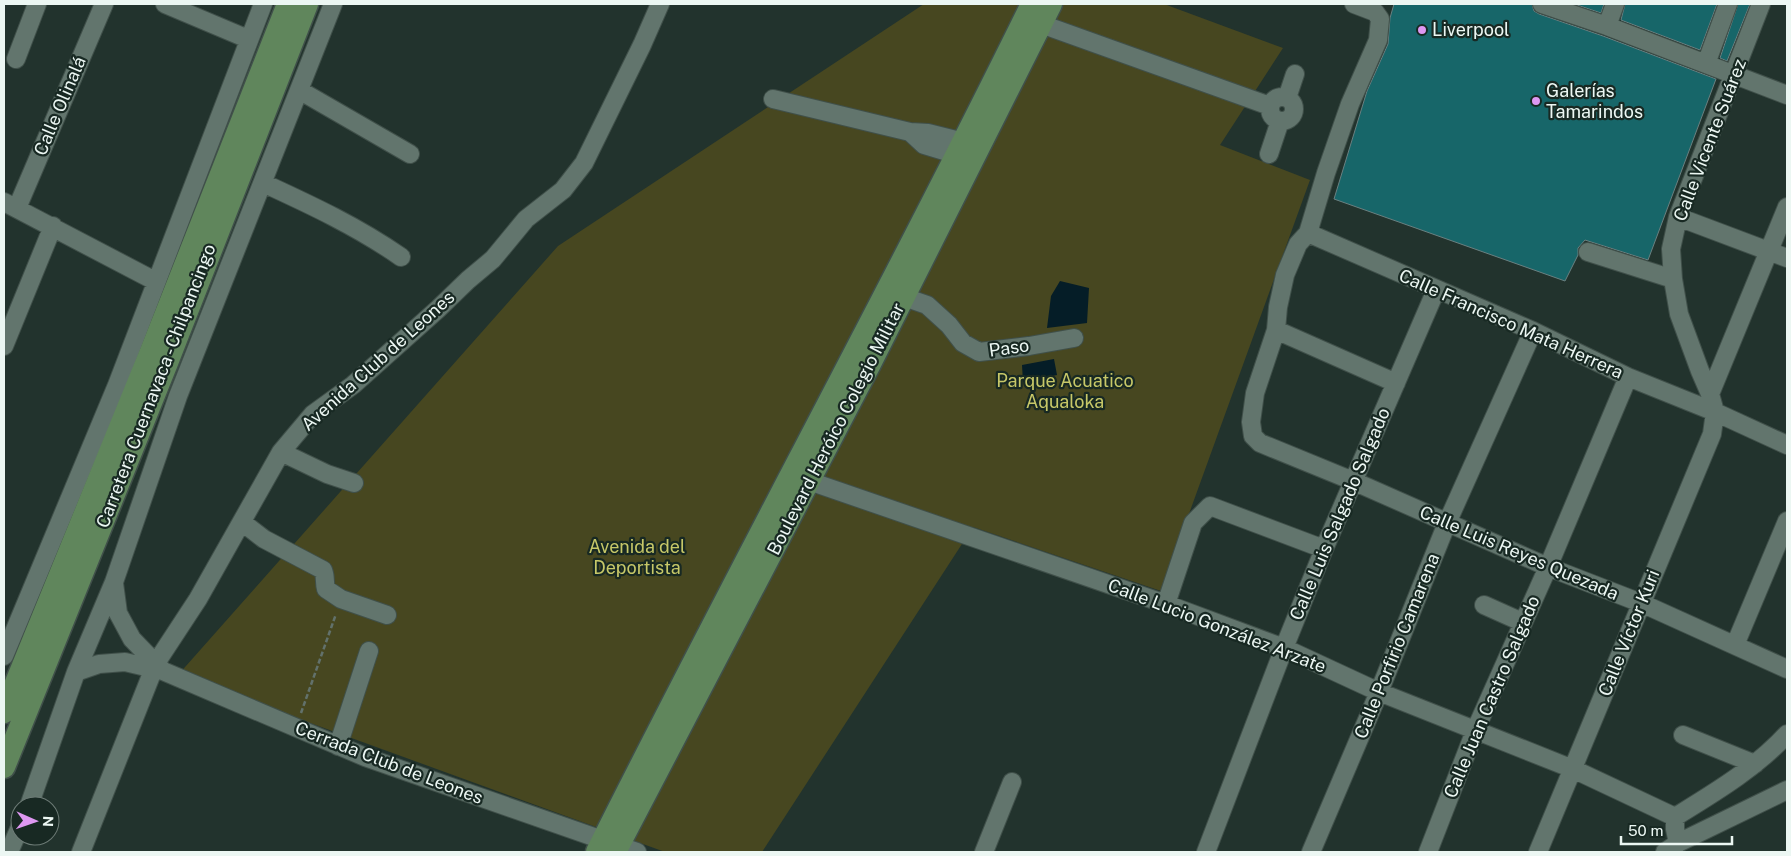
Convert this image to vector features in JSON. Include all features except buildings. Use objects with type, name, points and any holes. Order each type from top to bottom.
[{"type":"main road","name":"Carretera Cuernavaca - Chilpancingo","points":[[4,712],[150,354],[288,4]]},
{"type":"main road","name":"Carretera Cuernavaca - Chilpancingo","points":[[4,767],[167,363],[307,4]]},
{"type":"main road","name":"Boulevard Heróico Colegio Militar","points":[[614,848],[771,513],[961,149],[1037,14],[1051,4]]},
{"type":"main road","name":"Boulevard Heróico Colegio Militar","points":[[614,848],[809,481],[904,297],[1037,14]]},
{"type":"street","points":[[16,59],[37,4]]},
{"type":"street","name":"Calle Olinalá","points":[[10,205],[104,4]]},
{"type":"street","points":[[165,4],[248,39]]},
{"type":"street","points":[[4,656],[8,629],[117,384],[263,4]]},
{"type":"street","points":[[33,796],[76,672],[114,582],[178,396],[333,4]]},
{"type":"street","name":"Avenida Club de Leones","points":[[81,852],[158,668],[281,452],[313,414],[353,385],[438,310],[468,280],[493,259],[526,219],[563,190],[584,163],[660,4]]},
{"type":"street","points":[[1354,4],[1375,12],[1380,19],[1378,40],[1350,104],[1308,233],[1298,244],[1285,274],[1278,307],[1276,330],[1396,383]]},
{"type":"street","points":[[1542,4],[1607,26],[1787,95]]},
{"type":"street","points":[[1607,26],[1615,4]]},
{"type":"street","points":[[1706,64],[1728,4]]},
{"type":"street","name":"Calle Vicente Suárez","points":[[1715,412],[1680,314],[1673,279],[1672,249],[1678,217],[1761,4]]},
{"type":"street","points":[[1037,14],[1270,106]]},
{"type":"street","points":[[1287,98],[1295,74]]},
{"type":"street","points":[[300,90],[410,154]]},
{"type":"street","points":[[1277,98],[1287,98],[1294,106],[1294,111],[1289,119],[1280,121],[1272,116],[1270,106],[1277,98]]},
{"type":"street","points":[[772,99],[910,132],[928,133],[961,149]]},
{"type":"street","points":[[1268,154],[1280,121]]},
{"type":"street","points":[[263,184],[375,239],[401,256]]},
{"type":"street","points":[[10,205],[155,281]]},
{"type":"street","points":[[1710,394],[1787,207]]},
{"type":"street","points":[[1678,217],[1787,258]]},
{"type":"street","points":[[4,346],[52,226]]},
{"type":"street","name":"Calle Francisco Mata Herrera","points":[[1308,233],[1532,331],[1628,377],[1715,412],[1787,446]]},
{"type":"street","points":[[1588,252],[1673,279]]},
{"type":"street","name":"Calle Luis Salgado Salgado","points":[[1206,852],[1324,549],[1436,290]]},
{"type":"street","name":"Paso","points":[[904,297],[927,305],[949,325],[963,342],[979,352],[1074,338]]},
{"type":"street","name":"Calle Luis Reyes Quezada","points":[[1276,330],[1255,393],[1251,422],[1253,436],[1260,444],[1353,481],[1548,567],[1641,603],[1787,668]]},
{"type":"street","name":"Calle Porfirio Camarena","points":[[1311,852],[1379,692],[1447,523],[1532,331]]},
{"type":"street","name":"Calle Juan Castro Salgado","points":[[1428,852],[1475,731],[1548,567],[1628,377]]},
{"type":"street","name":"Calle Víctor Kuri","points":[[1538,852],[1712,434],[1715,412]]},
{"type":"street","points":[[281,452],[327,474],[354,483]]},
{"type":"street","name":"Calle Lucio González Arzate","points":[[809,481],[1166,604],[1284,648],[1379,692],[1573,769],[1675,817]]},
{"type":"street","points":[[1166,604],[1193,523],[1210,506],[1324,549]]},
{"type":"street","points":[[1735,645],[1787,521]]},
{"type":"street","points":[[242,522],[264,539],[323,570],[326,577],[324,584],[326,589],[341,599],[387,615]]},
{"type":"street","name":"Cerrada Club de Leones","points":[[114,582],[118,613],[132,639],[158,668]]},
{"type":"street","points":[[1484,605],[1522,622]]},
{"type":"street","points":[[338,746],[369,651]]},
{"type":"street","name":"Cerrada Club de Leones","points":[[76,672],[99,664],[125,662],[158,668],[365,757],[614,848]]},
{"type":"street","points":[[1672,848],[1675,817],[1707,798],[1755,764],[1787,734]]},
{"type":"street","points":[[1683,735],[1755,764]]},
{"type":"street","points":[[984,852],[1012,782]]},
{"type":"street","points":[[1672,848],[1787,790]]},
{"type":"path","points":[[295,728],[341,599]]},
{"type":"green space","name":"Avenida del Deportista","points":[[924,4],[1164,4],[1283,48],[1220,145],[1310,180],[1161,591],[973,527],[762,852],[665,852],[178,675],[558,246]]},
{"type":"water","points":[[1060,281],[1089,288],[1087,323],[1047,328],[1051,296]]},
{"type":"water","points":[[1054,359],[1057,375],[1023,382],[1022,365]]},
{"type":"place","name":"Liverpool","points":[[1422,30]]},
{"type":"place","name":"Galerías Tamarindos","points":[[1536,101]]},
{"type":"park label","name":"Parque Acuatico Aqualoka","points":[[1065,391]]}]
